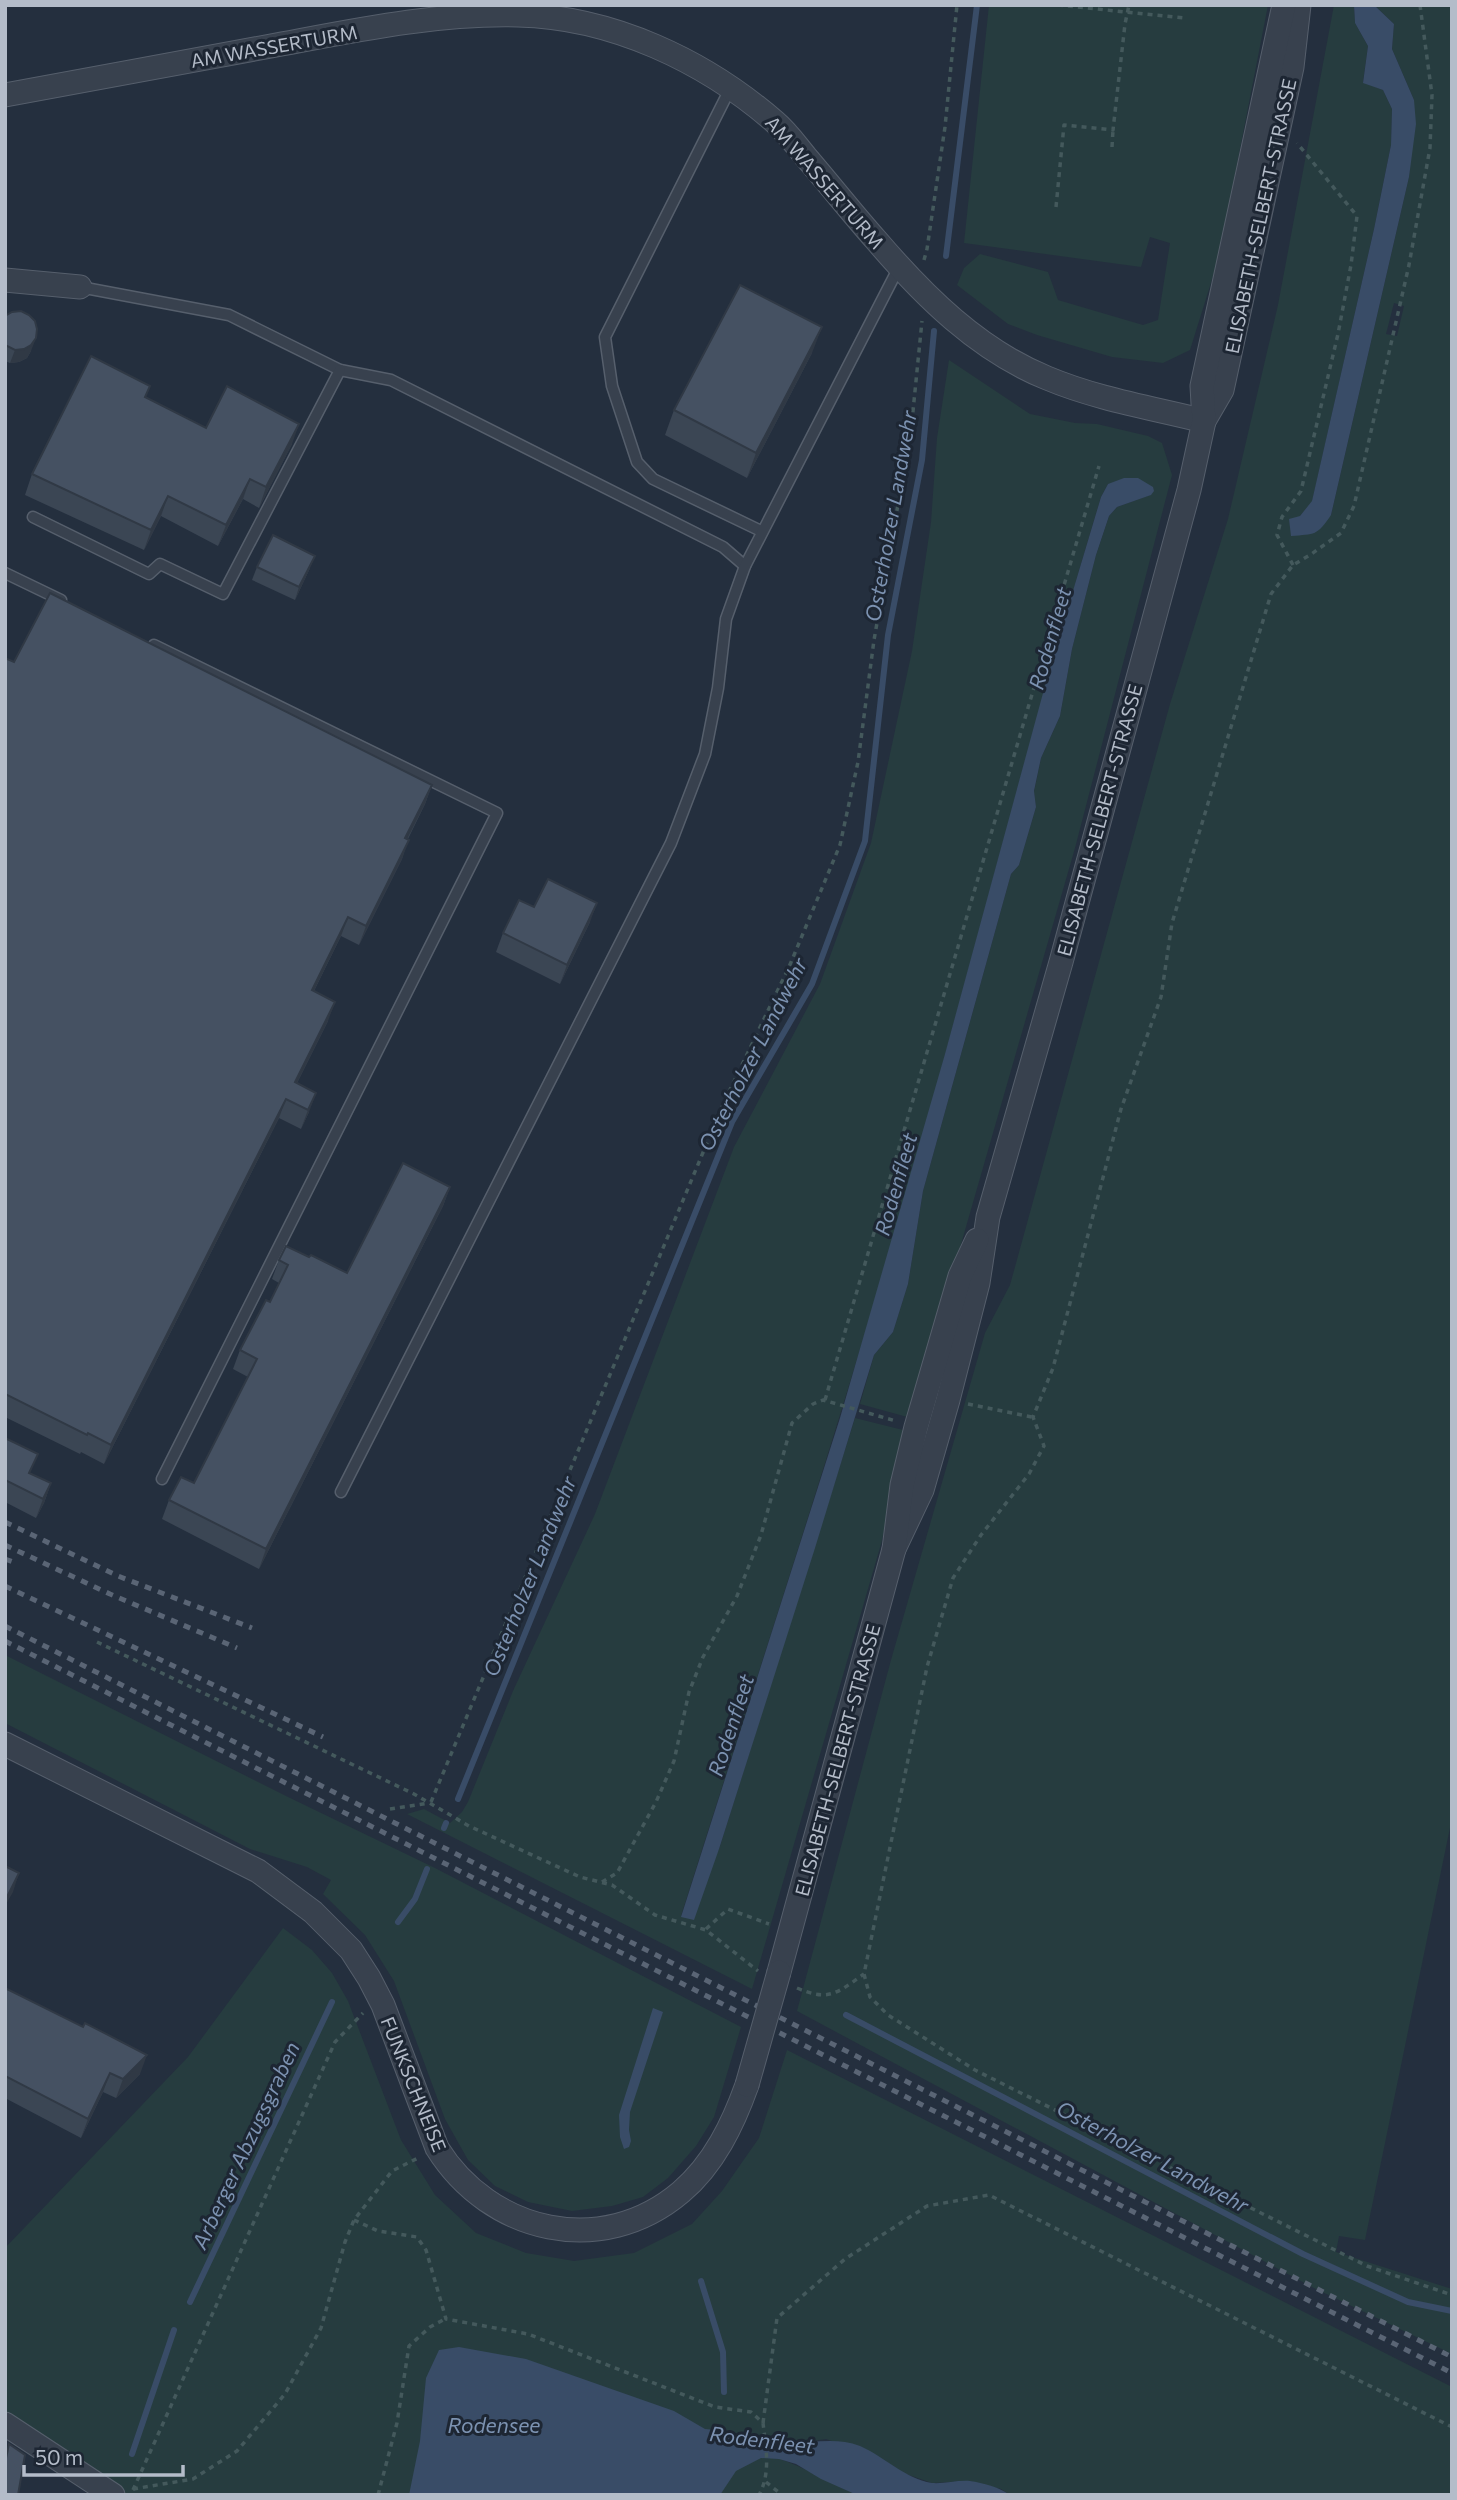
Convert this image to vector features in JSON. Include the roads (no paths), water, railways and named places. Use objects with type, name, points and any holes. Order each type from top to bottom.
[{"type":"street","name":"ELISABETH-SELBERT-STRASSE","points":[[894,1549],[922,1490],[948,1400],[978,1283],[988,1217],[1072,922],[1189,489],[1204,421],[1202,386],[1284,5]]},
{"type":"street","name":"ELISABETH-SELBERT-STRASSE","points":[[1204,421],[1223,390],[1292,67],[1299,5]]},
{"type":"street","name":"AM WASSERTURM","points":[[5,95],[350,31],[463,16],[521,15],[607,29],[667,51],[720,79],[778,124],[915,285],[968,331],[1005,356],[1045,378],[1089,393],[1204,421]]},
{"type":"street","points":[[5,280],[80,287]]},
{"type":"street","name":"ELISABETH-SELBERT-STRASSE","points":[[779,1972],[894,1549],[902,1485],[916,1427],[960,1276],[988,1217]]},
{"type":"street","name":"FUNKSCHNEISE","points":[[5,1744],[258,1871],[313,1912],[351,1950],[369,1978],[383,2005],[437,2148],[472,2191],[503,2212],[543,2226],[583,2230],[618,2225],[664,2204],[680,2193],[702,2171],[735,2118],[779,1972]]},
{"type":"street","points":[[5,2424],[123,2492]]},
{"type":"lane","points":[[731,87],[606,337],[612,386],[637,462],[653,479],[761,531]]},
{"type":"lane","points":[[341,1492],[671,843],[705,754],[718,688],[726,619],[745,566],[899,267]]},
{"type":"lane","points":[[80,287],[229,315],[341,370],[391,380],[723,547],[745,566]]},
{"type":"lane","points":[[33,517],[149,574],[160,564],[223,594],[341,370]]},
{"type":"lane","points":[[5,573],[76,607]]},
{"type":"lane","points":[[138,638],[497,813],[162,1479]]},
{"type":"water","points":[[1354,5],[1374,5],[1394,24],[1392,49],[1414,100],[1416,124],[1409,177],[1331,515],[1315,533],[1291,536],[1289,519],[1300,516],[1312,501],[1391,145],[1392,109],[1383,90],[1363,83],[1368,46],[1355,23]]},
{"type":"water","points":[[1124,478],[1138,478],[1153,487],[1154,491],[1151,495],[1117,507],[1109,516],[1096,555],[1072,649],[1060,716],[1041,758],[1034,791],[1036,807],[1019,865],[1011,874],[923,1191],[908,1284],[893,1332],[874,1355],[815,1548],[694,1920],[681,1917],[840,1418],[945,1054],[1049,671],[1101,497],[1108,484]]},
{"type":"water","points":[[653,2008],[663,2012],[630,2112],[631,2141],[629,2147],[624,2149],[620,2137],[619,2115]]},
{"type":"water","name":"Rodensee","points":[[459,2347],[526,2359],[674,2411],[705,2429],[716,2430],[752,2446],[768,2446],[775,2442],[839,2441],[860,2446],[922,2480],[932,2483],[970,2481],[991,2486],[1010,2495],[857,2495],[796,2464],[761,2458],[736,2471],[720,2495],[409,2495],[420,2441],[426,2378],[439,2350]]},
{"type":"waterway","name":"Osterholzer Landwehr","points":[[946,256],[977,5]]},
{"type":"waterway","name":"Osterholzer Landwehr","points":[[458,1799],[732,1122],[812,984],[865,841],[888,635],[922,460],[934,331]]},
{"type":"waterway","name":"Arberger Abzugsgraben","points":[[444,1828],[446,1823]]},
{"type":"waterway","name":"Arberger Abzugsgraben","points":[[398,1922],[415,1899],[427,1869]]},
{"type":"waterway","name":"Arberger Abzugsgraben","points":[[190,2302],[332,2002]]},
{"type":"waterway","name":"Osterholzer Landwehr","points":[[846,2015],[1303,2254],[1408,2302],[1452,2311]]},
{"type":"waterway","name":"Rodenfleet","points":[[701,2281],[723,2352],[724,2392]]},
{"type":"waterway","name":"Arberger Abzugsgraben","points":[[132,2454],[174,2330]]},
{"type":"railway","points":[[5,1522],[118,1576],[252,1628]]},
{"type":"railway","points":[[5,1545],[110,1594],[237,1648]]},
{"type":"railway","points":[[5,1559],[16,1563]]},
{"type":"railway","points":[[5,1586],[323,1737]]},
{"type":"railway","points":[[5,1626],[1452,2357]]},
{"type":"railway","points":[[5,1641],[1452,2373]]}]
